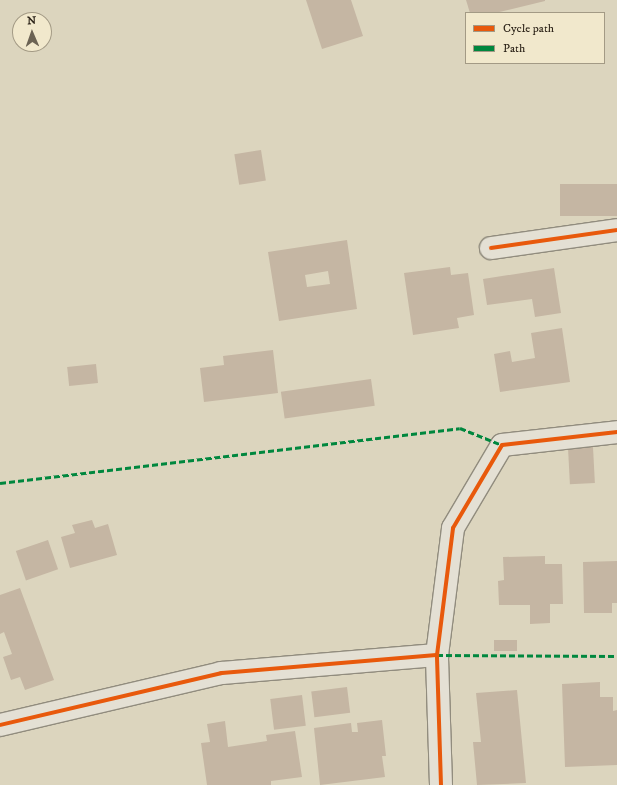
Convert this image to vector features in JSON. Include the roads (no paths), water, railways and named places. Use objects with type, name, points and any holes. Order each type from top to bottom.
[{"type":"street","points":[[491,248],[617,230]]},
{"type":"street","points":[[441,785],[437,655],[453,528],[502,444],[617,432]]},
{"type":"street","points":[[0,725],[221,672],[437,655]]}]
